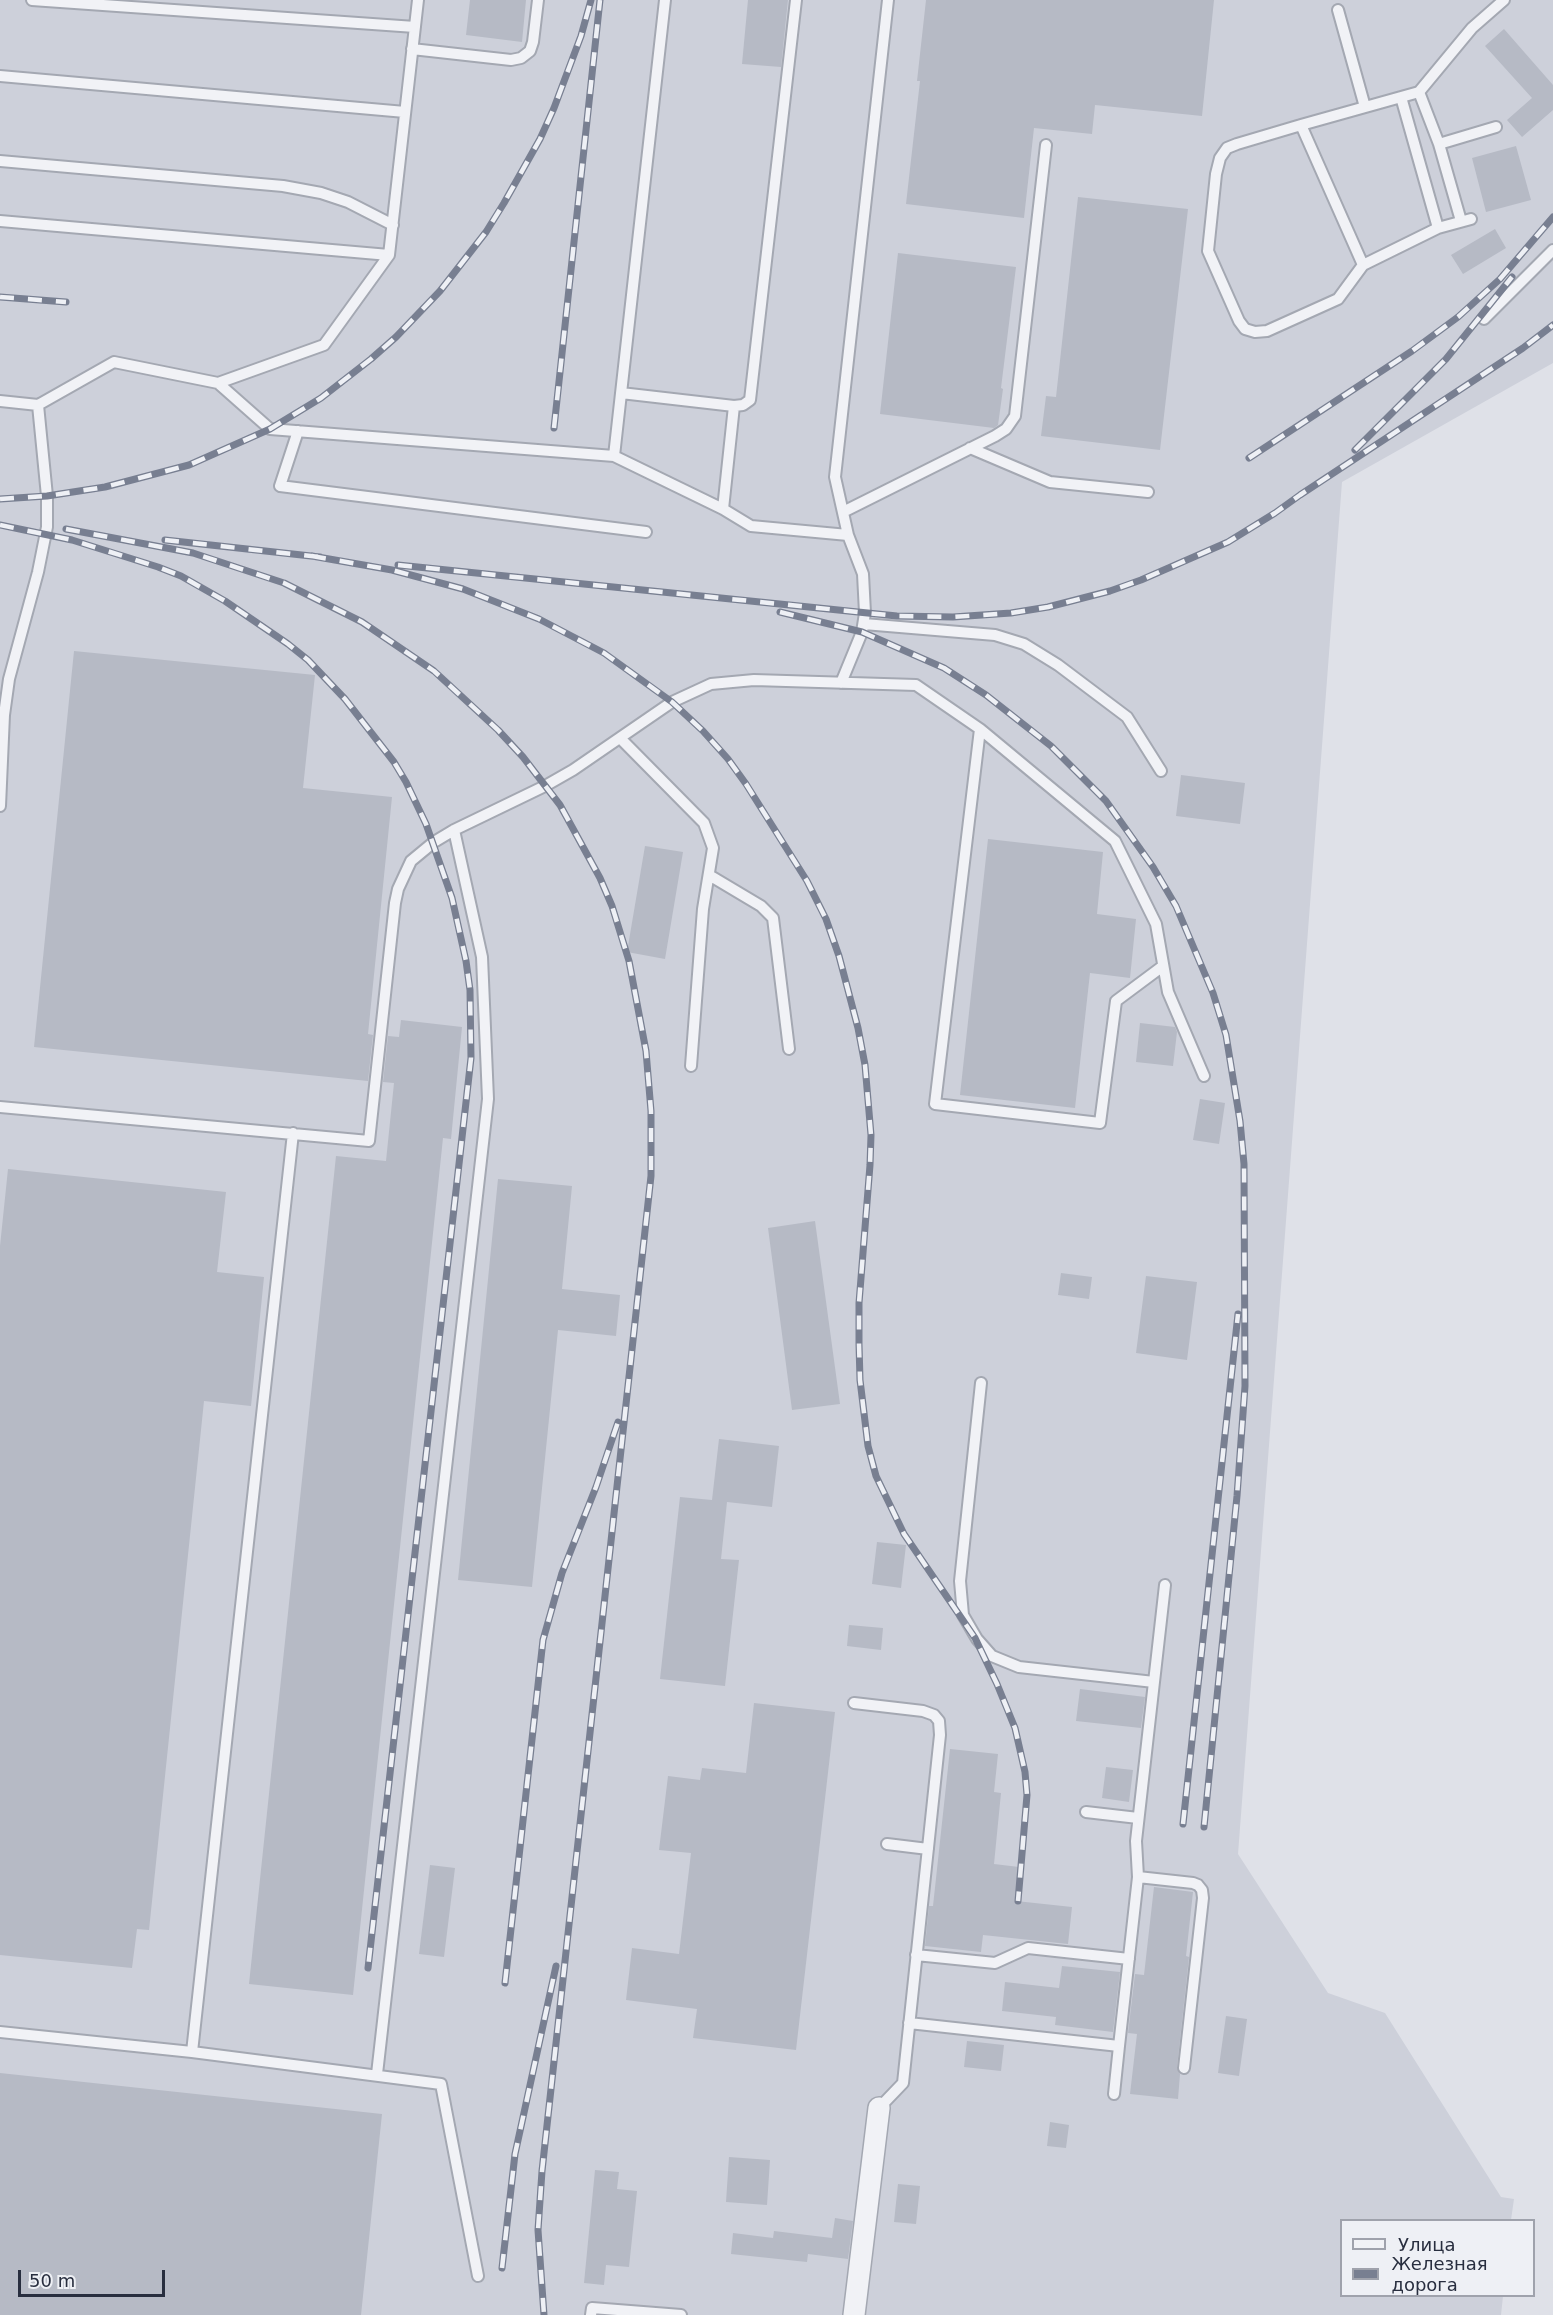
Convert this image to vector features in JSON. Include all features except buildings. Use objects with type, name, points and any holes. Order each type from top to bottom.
[{"type":"street","points":[[854,2315],[879,2108]]},
{"type":"lane","points":[[32,0],[415,27]]},
{"type":"lane","points":[[218,383],[324,345],[389,255],[418,0]]},
{"type":"lane","points":[[412,49],[510,60],[521,58],[530,51],[533,42],[538,0]]},
{"type":"lane","points":[[614,456],[665,0]]},
{"type":"lane","points":[[621,393],[734,406],[743,405],[750,400],[753,390],[796,0]]},
{"type":"lane","points":[[841,683],[864,624],[866,613],[863,574],[848,536],[835,477],[888,0]]},
{"type":"lane","points":[[1419,92],[1466,220],[1438,228],[1363,265],[1338,299],[1267,331],[1255,332],[1245,329],[1208,251],[1216,174],[1220,158],[1227,148],[1419,92],[1472,28],[1504,0]]},
{"type":"lane","points":[[1338,10],[1365,107]]},
{"type":"lane","points":[[0,76],[405,112]]},
{"type":"lane","points":[[1401,97],[1438,228]]},
{"type":"lane","points":[[1301,126],[1363,265]]},
{"type":"lane","points":[[1439,144],[1496,128]]},
{"type":"lane","points":[[843,512],[1006,429],[1015,416],[1046,146]]},
{"type":"lane","points":[[0,161],[283,186],[321,193],[348,202],[393,225]]},
{"type":"lane","points":[[0,221],[389,255]]},
{"type":"lane","points":[[1484,319],[1553,250]]},
{"type":"lane","points":[[0,401],[39,405],[114,362],[218,383],[270,429],[614,456],[723,509],[751,526],[848,536]]},
{"type":"lane","points":[[0,806],[0,763],[9,679],[46,534],[47,496],[39,405]]},
{"type":"lane","points":[[723,509],[734,406]]},
{"type":"lane","points":[[298,431],[280,486],[646,532]]},
{"type":"lane","points":[[970,448],[1050,482],[1148,492]]},
{"type":"lane","points":[[864,624],[995,635],[1024,644],[1058,664],[1127,717],[1161,771]]},
{"type":"lane","points":[[0,1107],[369,1142],[398,889],[411,861],[434,842],[454,830],[545,786],[672,702],[711,684],[754,680],[916,685],[980,729],[1115,841],[1156,924],[1168,992],[1204,1077]]},
{"type":"lane","points":[[980,729],[935,1104],[1100,1123],[1116,1001],[1163,966]]},
{"type":"lane","points":[[620,738],[704,823],[713,848],[703,909],[691,1066]]},
{"type":"lane","points":[[377,2074],[488,1099],[482,957],[454,830]]},
{"type":"lane","points":[[709,875],[761,906],[773,918],[789,1049]]},
{"type":"lane","points":[[192,2052],[293,1133]]},
{"type":"lane","points":[[981,1383],[960,1581],[963,1616],[977,1640],[992,1656],[1019,1667],[1154,1682]]},
{"type":"lane","points":[[1114,2094],[1138,1877],[1136,1841],[1138,1818],[1165,1585]]},
{"type":"lane","points":[[854,1703],[934,1714],[939,1721],[940,1735],[903,2083],[879,2108]]},
{"type":"lane","points":[[1086,1812],[1138,1818]]},
{"type":"lane","points":[[886,1844],[928,1849]]},
{"type":"lane","points":[[1138,1877],[1193,1883],[1202,1890],[1184,2068]]},
{"type":"lane","points":[[916,1955],[995,1963],[1028,1948],[1129,1959]]},
{"type":"lane","points":[[909,2024],[1119,2046]]},
{"type":"lane","points":[[0,2032],[192,2052],[441,2084],[478,2276]]},
{"type":"lane","points":[[591,2315],[592,2308],[681,2315]]},
{"type":"shaded area","points":[[0,0],[1553,0],[1553,363],[1342,482],[1238,1854],[1328,1993],[1385,2013],[1501,2197],[1514,2199],[1511,2219],[1340,2219],[1340,2297],[1503,2297],[1501,2315],[0,2315]]},
{"type":"railway","points":[[0,499],[47,496],[105,487],[189,465],[270,429],[321,398],[371,359],[396,337],[440,291],[486,232],[504,203],[540,139],[554,108],[581,36],[591,0]]},
{"type":"railway","points":[[554,428],[600,0]]},
{"type":"railway","points":[[1249,458],[1412,351],[1458,317],[1500,279],[1553,217]]},
{"type":"railway","points":[[1355,450],[1446,359],[1512,277]]},
{"type":"railway","points":[[0,297],[66,302]]},
{"type":"railway","points":[[398,565],[897,616],[953,617],[1011,613],[1048,607],[1110,591],[1141,580],[1228,542],[1523,348],[1553,325]]},
{"type":"railway","points":[[0,525],[72,540],[181,576],[225,601],[308,660],[345,699],[394,762],[426,824],[452,898],[470,990],[471,1058],[368,1968]]},
{"type":"railway","points":[[66,529],[193,553],[284,583],[362,622],[434,671],[498,730],[523,757],[560,805],[600,878],[612,906],[629,961],[646,1051],[651,1111],[651,1176],[542,2171],[538,2230],[544,2315]]},
{"type":"railway","points":[[165,540],[320,557]]},
{"type":"railway","points":[[312,556],[392,570],[463,589],[539,619],[604,653],[672,702],[728,759],[807,881],[826,919],[839,956],[865,1065],[871,1135],[859,1303],[859,1344],[860,1380],[868,1446],[876,1476],[904,1534],[975,1638],[1015,1728],[1025,1772],[1027,1795],[1018,1901]]},
{"type":"railway","points":[[780,612],[862,632],[944,668],[986,695],[1051,746],[1106,801],[1153,867],[1176,906],[1213,993],[1226,1035],[1240,1121],[1244,1164],[1245,1386],[1237,1496],[1204,1827]]},
{"type":"railway","points":[[1183,1824],[1238,1314]]},
{"type":"railway","points":[[505,1983],[543,1640],[562,1573],[596,1487],[618,1422]]},
{"type":"railway","points":[[502,2268],[515,2154],[556,1966]]}]
